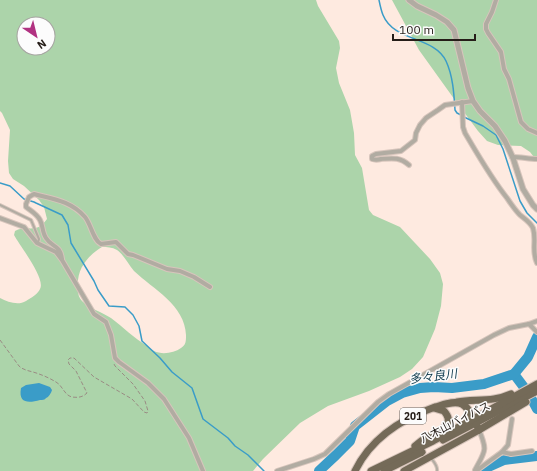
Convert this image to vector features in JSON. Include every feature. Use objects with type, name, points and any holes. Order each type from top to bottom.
[{"type":"highway","name":"201","points":[[404,471],[430,457],[476,424],[536,390]]},
{"type":"highway","name":"201","points":[[355,471],[366,453],[386,433],[401,422],[413,416],[455,402],[494,399],[516,391],[526,397]]},
{"type":"highway","name":"八木山バイパス","points":[[384,471],[526,397]]},
{"type":"highway","points":[[455,402],[467,408],[476,424]]},
{"type":"highway","points":[[406,454],[426,437],[446,427],[448,423],[446,413],[434,408]]},
{"type":"highway","name":"八木山バイパス","points":[[371,471],[433,441],[476,424]]},
{"type":"street","points":[[409,0],[417,6],[436,14],[447,22],[454,30],[468,88],[473,101],[480,111],[495,126],[505,141],[523,189],[537,209]]},
{"type":"street","points":[[496,0],[486,24],[486,29],[501,52],[504,69],[509,79],[521,122],[528,129],[537,133]]},
{"type":"street","points":[[409,165],[403,160],[396,158],[375,160],[372,159],[372,156],[376,154],[401,151],[416,140],[416,133],[426,118],[445,105],[473,101]]},
{"type":"street","points":[[462,102],[463,127],[465,133],[506,198],[529,222],[536,233],[537,239],[534,257],[537,263]]},
{"type":"street","points":[[512,157],[537,159]]},
{"type":"street","points":[[62,260],[62,254],[59,249],[46,238],[39,219],[26,207],[29,197],[34,194],[69,204],[76,209],[87,221],[98,243],[116,242],[128,254],[167,269],[180,271],[194,277],[210,287]]},
{"type":"street","points":[[0,218],[24,227],[38,243],[56,252],[94,314],[106,322],[111,335],[116,360],[148,383],[164,399],[189,438],[203,471]]},
{"type":"street","points":[[277,471],[325,454],[378,402],[389,394],[494,335],[509,328],[537,321]]},
{"type":"street","points":[[529,324],[536,331]]},
{"type":"street","points":[[475,471],[502,452],[508,445],[512,419]]},
{"type":"street","points":[[475,471],[483,455],[485,445],[476,424]]},
{"type":"street","points":[[502,452],[511,454],[532,451]]},
{"type":"lane","points":[[0,205],[32,222],[38,238],[38,243]]},
{"type":"lane","points":[[430,457],[436,464],[437,471]]},
{"type":"path","points":[[0,340],[22,369],[39,374],[58,383],[69,396],[81,397],[87,393],[76,371],[68,362],[70,358],[74,358],[94,377],[132,399],[144,412],[147,413],[146,401],[133,384],[115,366],[114,364],[116,360]]},
{"type":"green space","points":[[0,0],[316,0],[339,41],[340,48],[336,68],[339,83],[350,110],[354,133],[355,155],[362,168],[369,210],[373,215],[400,227],[430,259],[440,273],[443,284],[441,306],[435,329],[423,357],[412,369],[400,377],[369,391],[328,406],[300,423],[263,459],[253,471],[0,471],[0,298],[10,302],[20,303],[30,299],[39,291],[41,284],[36,270],[14,235],[15,231],[20,229],[39,227],[47,219],[44,207],[39,200],[24,186],[13,179],[9,173],[8,161],[10,130],[0,111]],"holes":[[[102,247],[117,250],[134,271],[159,291],[174,306],[184,324],[186,339],[183,347],[168,353],[154,351],[111,318],[85,304],[81,300],[78,294],[80,270],[91,255]]]},
{"type":"green space","points":[[392,0],[537,0],[537,161],[530,152],[521,146],[498,145],[487,141],[478,131],[419,50]]},
{"type":"water","points":[[39,383],[50,387],[52,390],[48,397],[44,400],[32,402],[23,400],[21,397],[21,388],[26,385]]},
{"type":"waterway","points":[[379,0],[383,15],[388,24],[405,35],[433,47],[446,61],[452,79],[455,110],[461,115]]},
{"type":"waterway","points":[[464,117],[483,126],[496,135],[503,149],[520,201],[527,213],[537,223]]},
{"type":"waterway","points":[[0,183],[10,186],[24,199],[62,215],[68,225],[71,243],[109,306],[125,307],[133,315],[139,326],[142,341],[172,372],[192,388],[203,419],[248,455],[264,471]]},
{"type":"waterway","name":"多々良川","points":[[319,471],[350,441],[355,426],[387,401],[402,393],[420,388],[452,388],[484,384],[514,374],[528,357],[537,337]]},
{"type":"waterway","points":[[514,374],[529,394],[537,409]]},
{"type":"waterway","points":[[485,471],[486,468],[504,460],[537,456]]}]
